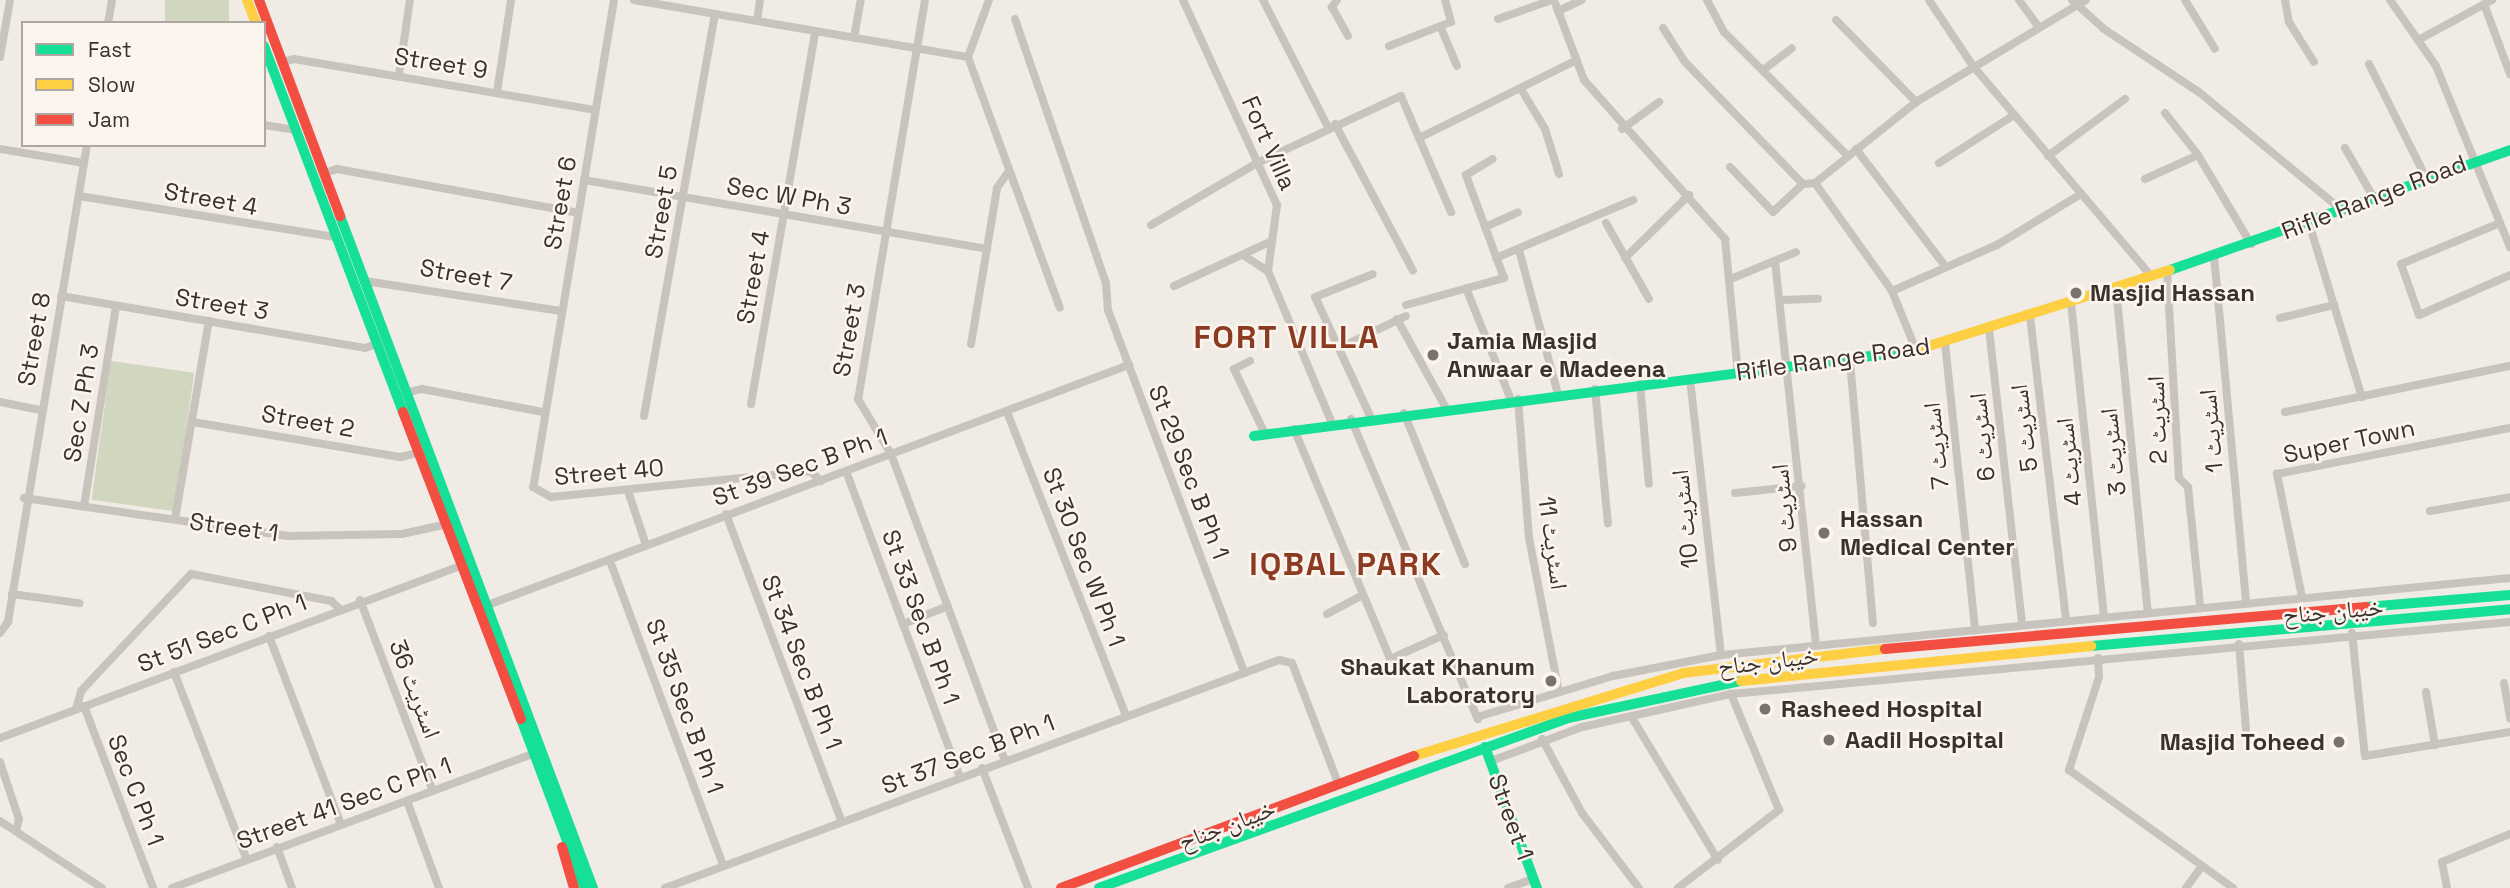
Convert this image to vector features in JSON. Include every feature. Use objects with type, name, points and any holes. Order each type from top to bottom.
[{"type":"main road","points":[[247,0],[255,21]]},
{"type":"main road","points":[[259,0],[593,888]]},
{"type":"main road","points":[[266,51],[529,755],[561,837],[585,888]]},
{"type":"main road","name":"Rifle Range Road","points":[[1259,435],[1351,419],[1850,361],[1916,350],[2030,317],[2251,244],[2375,200],[2475,158],[2510,150]]},
{"type":"main road","name":"خیبان جناح","points":[[1061,888],[1483,730],[1615,689],[1736,663],[2510,595]]},
{"type":"main road","name":"خیبان جناح","points":[[1099,888],[1485,747],[1609,707],[1757,676],[2510,610]]},
{"type":"main road","name":"Street 1","points":[[1485,747],[1535,883]]},
{"type":"main road","points":[[561,837],[574,888]]},
{"type":"street","points":[[0,57],[10,0]]},
{"type":"street","points":[[108,21],[112,0]]},
{"type":"street","points":[[399,75],[410,0]]},
{"type":"street","points":[[497,92],[511,0]]},
{"type":"street","name":"Street 6","points":[[544,412],[614,0]]},
{"type":"street","points":[[634,0],[654,1],[815,32],[968,57]]},
{"type":"street","points":[[757,21],[761,0]]},
{"type":"street","points":[[854,38],[861,0]]},
{"type":"street","name":"Street 3","points":[[925,0],[858,393],[863,413],[891,454],[1005,760]]},
{"type":"street","points":[[989,0],[968,57],[1060,308]]},
{"type":"street","name":"Fort Villa","points":[[1183,0],[1277,205],[1268,271]]},
{"type":"street","points":[[1263,0],[1413,271]]},
{"type":"street","points":[[1337,0],[1332,7],[1348,36]]},
{"type":"street","points":[[1389,46],[1451,22],[1445,0]]},
{"type":"street","points":[[1498,19],[1553,0],[1584,80],[1622,129],[1689,195],[1725,239],[1733,278],[1738,373]]},
{"type":"street","points":[[1558,11],[1581,0]]},
{"type":"street","points":[[1707,0],[1724,32],[1848,156]]},
{"type":"street","points":[[1929,0],[1973,66],[2151,276]]},
{"type":"street","points":[[2019,0],[2039,28]]},
{"type":"street","points":[[1730,167],[1773,212],[1802,184],[1815,183],[1916,102],[2039,28],[2073,2],[2086,0]]},
{"type":"street","points":[[2185,0],[2215,49]]},
{"type":"street","points":[[2285,0],[2289,22],[2315,62]]},
{"type":"street","points":[[2390,0],[2420,39],[2475,158],[2510,247]]},
{"type":"street","points":[[2073,2],[2199,92],[2343,211]]},
{"type":"street","points":[[2420,39],[2488,2],[2510,74]]},
{"type":"street","name":"Street 5","points":[[644,416],[715,14]]},
{"type":"street","name":"St 29 Sec B Ph 1","points":[[1015,19],[1129,365],[1244,672]]},
{"type":"street","points":[[1836,20],[1916,102]]},
{"type":"street","points":[[1441,28],[1457,66]]},
{"type":"street","points":[[1663,28],[1685,62],[1802,184]]},
{"type":"street","name":"Street 4","points":[[751,404],[815,32]]},
{"type":"street","points":[[1763,70],[1792,48]]},
{"type":"street","points":[[1419,138],[1577,60]]},
{"type":"street","name":"Street 9","points":[[282,62],[399,75],[594,110]]},
{"type":"street","points":[[2369,64],[2426,178]]},
{"type":"street","points":[[1521,89],[1545,129],[1559,174]]},
{"type":"street","points":[[1151,225],[1257,163],[1331,126],[1401,96],[1451,212]]},
{"type":"street","points":[[2048,156],[2124,99]]},
{"type":"street","points":[[1622,129],[1658,102]]},
{"type":"street","points":[[2165,113],[2198,155],[2251,244]]},
{"type":"street","points":[[1939,163],[2014,115]]},
{"type":"street","points":[[266,125],[295,130]]},
{"type":"street","name":"Street 8","points":[[0,633],[8,622],[24,498],[87,147]]},
{"type":"street","points":[[2345,148],[2375,200]]},
{"type":"street","points":[[0,149],[84,163]]},
{"type":"street","points":[[1856,149],[1946,267]]},
{"type":"street","points":[[2145,179],[2198,155]]},
{"type":"street","points":[[1406,305],[1504,278],[1466,175],[1493,159]]},
{"type":"street","points":[[324,173],[337,169],[578,213]]},
{"type":"street","points":[[971,344],[997,188],[1009,171]]},
{"type":"street","name":"Sec W Ph 3","points":[[584,180],[987,249]]},
{"type":"street","points":[[1815,183],[1892,291],[1916,350]]},
{"type":"street","points":[[1892,291],[1946,267],[2081,194]]},
{"type":"street","points":[[1625,258],[1689,195]]},
{"type":"street","name":"Street 4","points":[[79,196],[335,237]]},
{"type":"street","points":[[1496,258],[1633,200]]},
{"type":"street","points":[[1485,227],[1518,212]]},
{"type":"street","points":[[1606,223],[1649,299]]},
{"type":"street","points":[[2309,223],[2362,397]]},
{"type":"street","points":[[2500,223],[2401,264],[2419,315],[2510,275]]},
{"type":"street","points":[[1174,286],[1272,241]]},
{"type":"street","points":[[1519,250],[1558,395]]},
{"type":"street","points":[[1733,278],[1796,252]]},
{"type":"street","points":[[1243,255],[1268,271],[1332,423]]},
{"type":"street","name":"اسٹریٹ 1","points":[[2214,256],[2246,601]]},
{"type":"street","name":"اسٹریٹ 9","points":[[1775,261],[1783,300],[1816,643]]},
{"type":"street","name":"اسٹریٹ 2","points":[[2167,271],[2179,478],[2188,487],[2200,606]]},
{"type":"street","points":[[1371,418],[1315,297],[1373,274]]},
{"type":"street","name":"Street 7","points":[[365,281],[561,311]]},
{"type":"street","name":"اسٹریٹ 11","points":[[1466,288],[1514,400],[1529,538],[1559,692]]},
{"type":"street","name":"اسٹریٹ 3","points":[[2116,288],[2148,612]]},
{"type":"street","name":"Street 3","points":[[61,296],[365,348],[376,344]]},
{"type":"street","points":[[1783,300],[1818,299]]},
{"type":"street","name":"اسٹریٹ 4","points":[[2071,303],[2104,616]]},
{"type":"street","points":[[2280,318],[2334,304]]},
{"type":"street","name":"Sec Z Ph 3","points":[[84,506],[116,307]]},
{"type":"street","name":"اسٹریٹ 5","points":[[2030,317],[2066,619]]},
{"type":"street","points":[[1339,348],[1402,318],[1446,408]]},
{"type":"street","points":[[175,519],[209,321]]},
{"type":"street","name":"اسٹریٹ 6","points":[[1989,329],[2022,625]]},
{"type":"street","name":"اسٹریٹ 7","points":[[1945,343],[1975,630]]},
{"type":"street","points":[[1250,361],[1234,369],[1259,435]]},
{"type":"street","points":[[1850,361],[1873,623]]},
{"type":"street","name":"St 39 Sec B Ph 1","points":[[485,606],[1129,365]]},
{"type":"street","points":[[2285,412],[2510,366]]},
{"type":"street","name":"اسٹریٹ 10","points":[[1690,379],[1721,655]]},
{"type":"street","points":[[1640,384],[1648,484]]},
{"type":"street","points":[[405,393],[422,389],[544,412]]},
{"type":"street","points":[[1595,389],[1608,523]]},
{"type":"street","points":[[0,402],[40,410]]},
{"type":"street","name":"Street 40","points":[[544,412],[532,482],[537,494],[628,491],[797,471],[816,473],[821,481]]},
{"type":"street","name":"St 30 Sec W Ph 1","points":[[1007,412],[1126,715]]},
{"type":"street","points":[[1404,413],[1465,564]]},
{"type":"street","points":[[1351,419],[1483,730]]},
{"type":"street","name":"Street 2","points":[[193,422],[401,457],[417,453]]},
{"type":"street","name":"Super Town","points":[[2302,597],[2277,474],[2510,428]]},
{"type":"street","points":[[1294,429],[1390,659],[1444,635]]},
{"type":"street","name":"St 33 Sec B Ph 1","points":[[846,471],[960,777]]},
{"type":"street","points":[[1735,494],[1801,486]]},
{"type":"street","points":[[628,491],[646,545]]},
{"type":"street","points":[[2430,511],[2510,497]]},
{"type":"street","name":"Street 1","points":[[24,498],[288,536],[402,534],[443,525]]},
{"type":"street","name":"St 34 Sec B Ph 1","points":[[726,514],[842,822]]},
{"type":"street","name":"St 35 Sec B Ph 1","points":[[610,561],[723,866]]},
{"type":"street","name":"St 51 Sec C Ph 1","points":[[0,738],[360,600],[459,566]]},
{"type":"street","points":[[80,707],[81,691],[191,574],[331,601],[339,608]]},
{"type":"street","points":[[1478,717],[1559,692],[1721,655],[1816,643],[1975,630],[2246,601],[2510,578]]},
{"type":"street","points":[[12,594],[79,603]]},
{"type":"street","points":[[1326,614],[1362,595]]},
{"type":"street","name":"اسٹریٹ 36","points":[[360,600],[433,791]]},
{"type":"street","points":[[903,624],[948,606]]},
{"type":"street","points":[[1491,761],[1542,739],[1731,694],[2239,644],[2510,622]]},
{"type":"street","points":[[2352,634],[2365,756],[2510,732]]},
{"type":"street","points":[[269,635],[341,825]]},
{"type":"street","points":[[2239,644],[2246,730]]},
{"type":"street","points":[[2098,658],[2099,677],[2069,770],[2233,888]]},
{"type":"street","name":"St 37 Sec B Ph 1","points":[[665,888],[982,768],[1286,659],[1338,783]]},
{"type":"street","points":[[174,672],[246,858]]},
{"type":"street","points":[[2504,683],[2510,718]]},
{"type":"street","points":[[2426,692],[2435,745]]},
{"type":"street","points":[[1678,888],[1718,860],[1779,810],[1731,694]]},
{"type":"street","name":"Sec C Ph 1","points":[[80,707],[153,888]]},
{"type":"street","points":[[1631,716],[1718,860]]},
{"type":"street","points":[[1542,739],[1582,813],[1639,888]]},
{"type":"street","name":"Street 41 Sec C Ph 1","points":[[172,888],[196,884],[246,858],[407,802],[529,755]]},
{"type":"street","points":[[0,762],[19,819],[16,831]]},
{"type":"street","points":[[982,768],[1028,888]]},
{"type":"street","points":[[407,802],[439,888]]},
{"type":"street","points":[[0,821],[102,888]]},
{"type":"street","points":[[2447,888],[2442,862],[2510,834]]},
{"type":"street","points":[[277,848],[292,888]]},
{"type":"street","points":[[2186,888],[2201,867]]},
{"type":"street","points":[[1508,888],[1535,883]]},
{"type":"green space","points":[[165,0],[229,0],[229,21],[165,21]]},
{"type":"green space","points":[[111,361],[194,373],[175,511],[92,500]]},
{"type":"traffic: fast","points":[[266,51],[403,412]]},
{"type":"traffic: fast","points":[[2170,270],[2510,150]]},
{"type":"traffic: fast","points":[[340,216],[593,888]]},
{"type":"traffic: fast","points":[[1254,436],[1916,350]]},
{"type":"traffic: fast","points":[[2366,607],[2510,595]]},
{"type":"traffic: fast","points":[[2091,646],[2510,609]]},
{"type":"traffic: fast","points":[[1099,888],[1568,718],[1741,681]]},
{"type":"traffic: fast","points":[[521,719],[585,888]]},
{"type":"traffic: fast","points":[[1485,747],[1537,888]]},
{"type":"traffic: slow","points":[[247,0],[255,21]]},
{"type":"traffic: slow","points":[[1916,350],[2170,270]]},
{"type":"traffic: slow","points":[[1741,681],[2091,646]]},
{"type":"traffic: slow","points":[[1414,756],[1683,673],[1885,649]]},
{"type":"traffic: jam","points":[[259,0],[340,216]]},
{"type":"traffic: jam","points":[[403,412],[521,719]]},
{"type":"traffic: jam","points":[[1885,649],[2366,607]]},
{"type":"traffic: jam","points":[[1061,888],[1414,756]]},
{"type":"traffic: jam","points":[[562,847],[574,888]]},
{"type":"place","name":"Masjid Hassan","points":[[2076,293]]},
{"type":"place","name":"Jamia Masjid Anwaar e Madeena","points":[[1433,355]]},
{"type":"place","name":"Hassan Medical Center","points":[[1824,533]]},
{"type":"place","name":"Shaukat Khanum Laboratory","points":[[1551,681]]},
{"type":"place","name":"Rasheed Hospital","points":[[1765,709]]},
{"type":"place","name":"Aadil Hospital","points":[[1829,740]]},
{"type":"place","name":"Masjid Toheed","points":[[2339,742]]},
{"type":"district","name":"FORT VILLA","points":[[1287,337]]},
{"type":"district","name":"IQBAL PARK","points":[[1346,564]]}]
